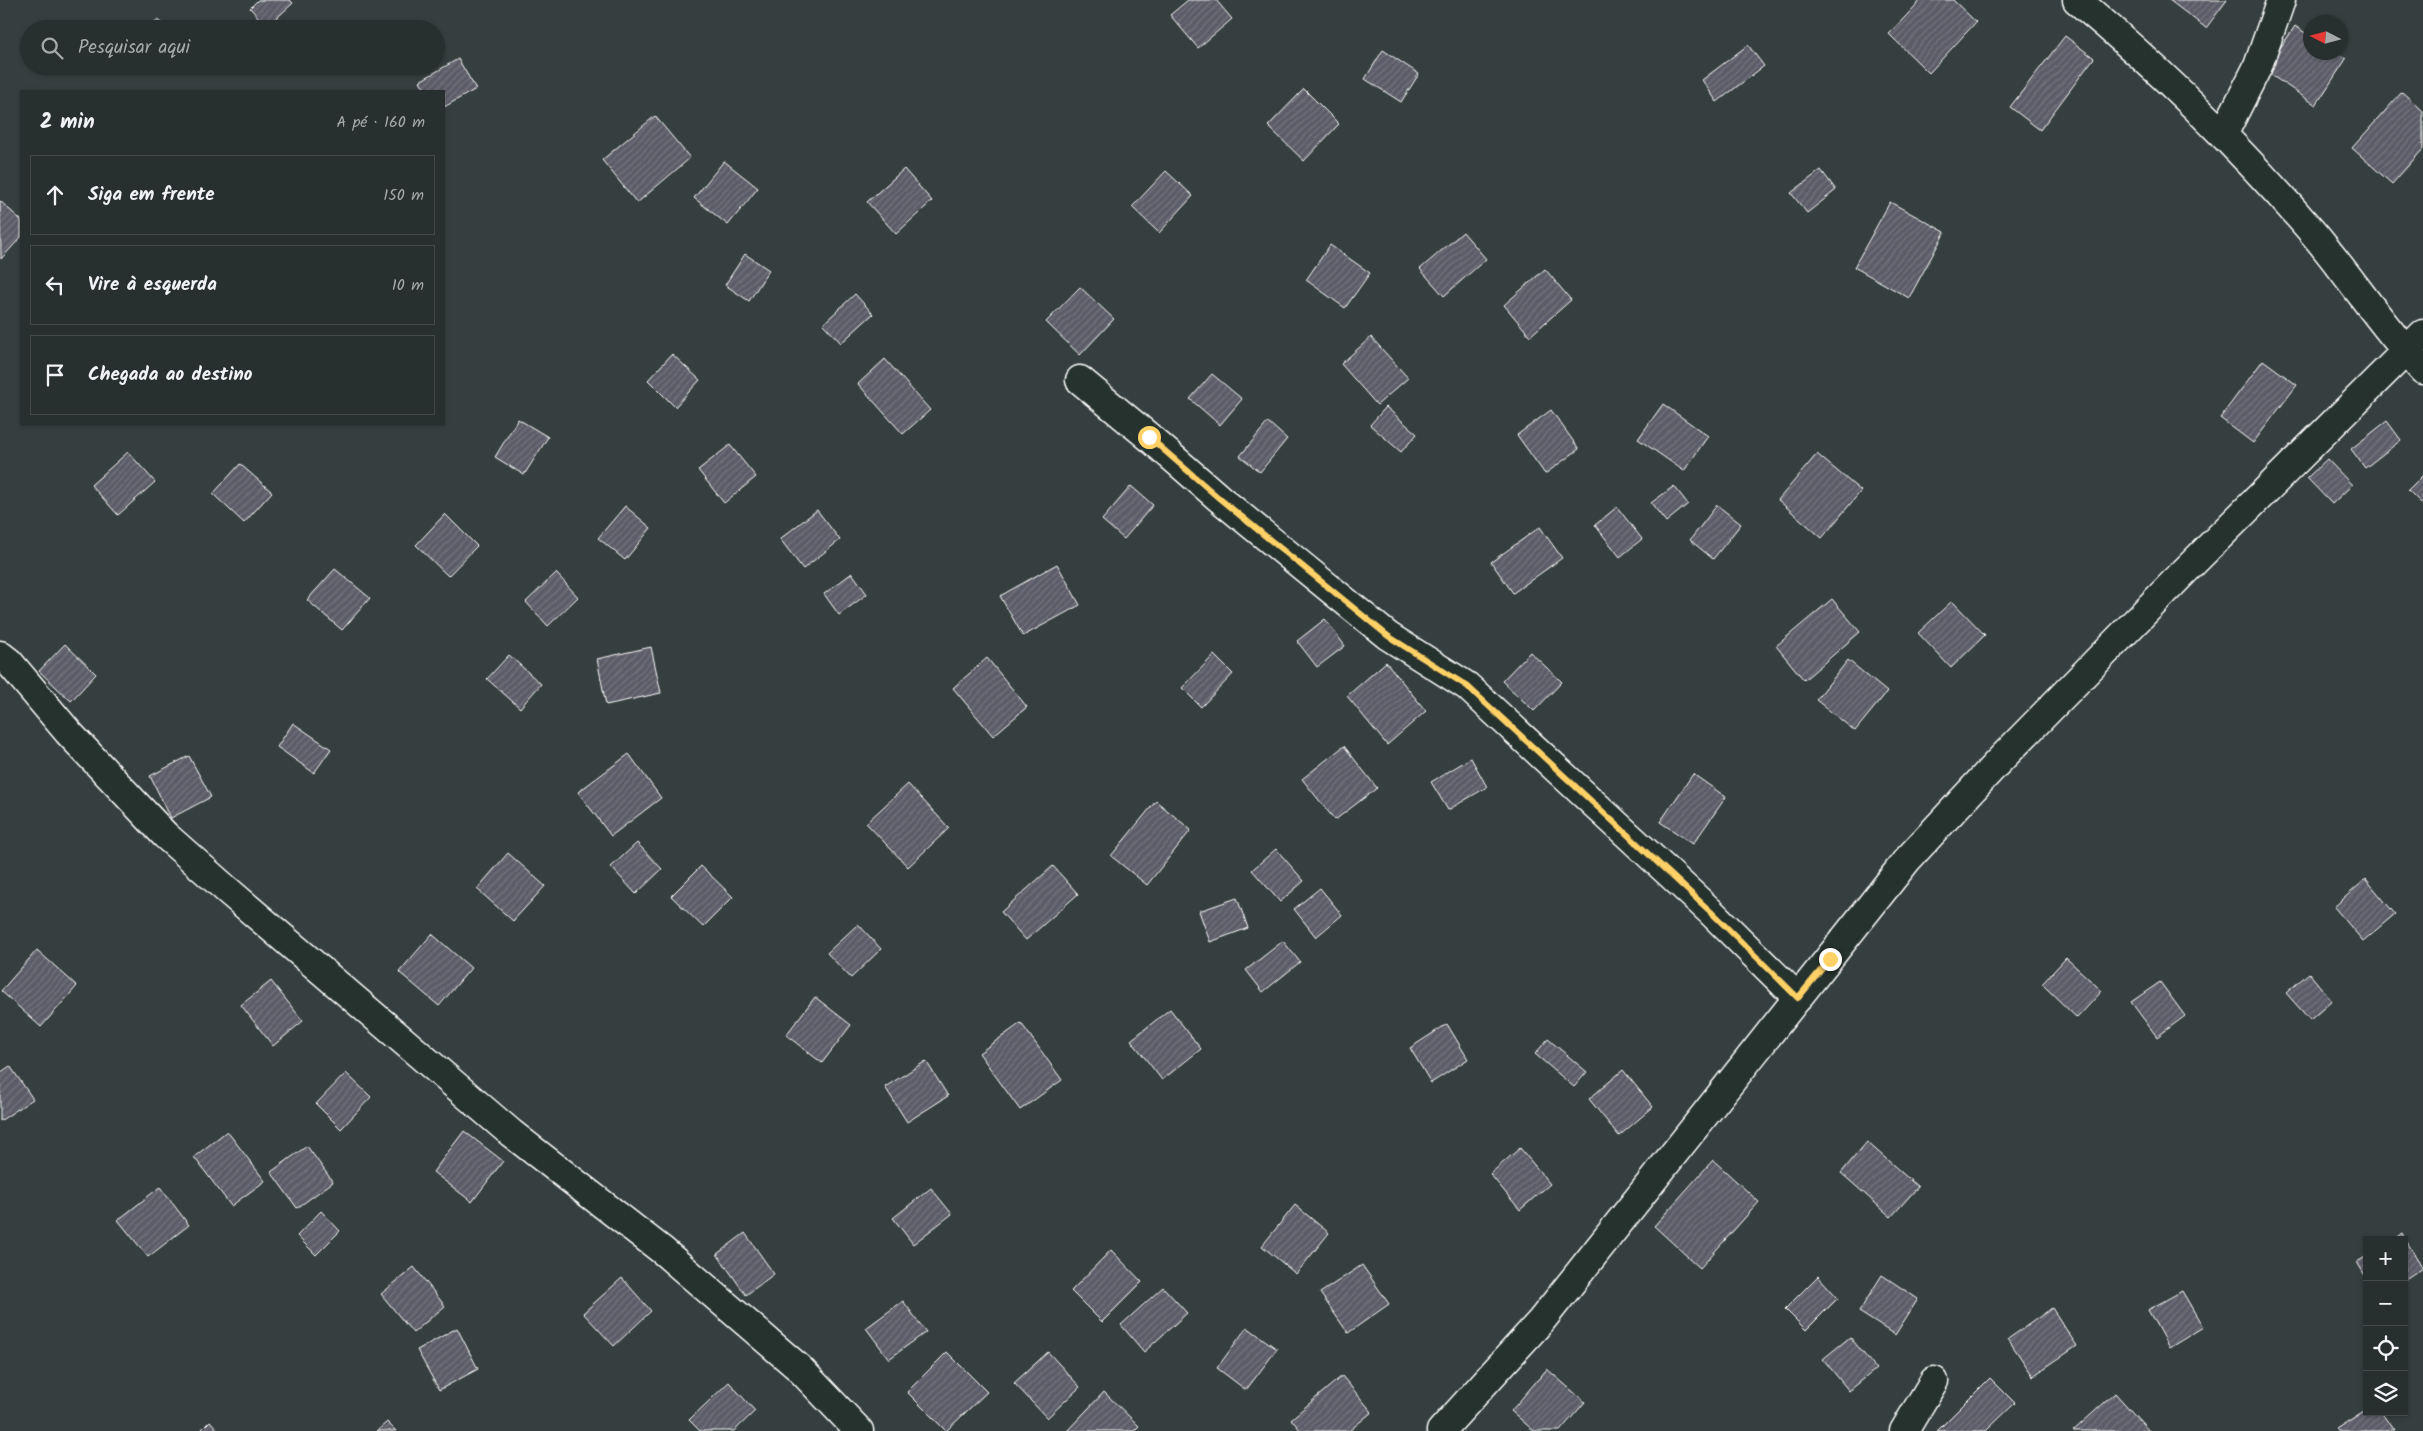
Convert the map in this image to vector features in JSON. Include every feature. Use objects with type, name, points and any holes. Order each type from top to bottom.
[{"type":"street","points":[[1441,1431],[1541,1321],[1907,860],[1997,763],[2183,573],[2417,352],[2223,135],[2077,0]]},
{"type":"street","points":[[2223,135],[2258,66],[2282,0]]},
{"type":"street","points":[[1080,380],[1220,499],[1388,636],[1467,686],[1711,912],[1798,998]]},
{"type":"street","points":[[0,655],[9,662],[68,732],[172,841],[511,1133],[679,1264],[799,1368],[858,1431]]},
{"type":"street","points":[[1904,1431],[1934,1381]]},
{"type":"building","points":[[258,0],[290,0],[293,3],[275,20],[261,20],[250,8]]},
{"type":"building","points":[[1188,0],[1216,0],[1232,19],[1198,48],[1170,15]]},
{"type":"building","points":[[1921,0],[1953,0],[1976,22],[1929,73],[1889,34]]},
{"type":"building","points":[[2169,0],[2227,0],[2206,28]]},
{"type":"building","points":[[2295,26],[2303,31],[2303,60],[2345,60],[2316,105],[2265,71]]},
{"type":"building","points":[[2065,36],[2094,58],[2040,130],[2010,107]]},
{"type":"building","points":[[1748,45],[1764,66],[1717,102],[1702,80]]},
{"type":"building","points":[[1383,50],[1419,74],[1401,102],[1365,79]]},
{"type":"building","points":[[458,59],[476,89],[445,106],[445,90],[425,90],[420,81],[430,75],[445,75],[445,67]]},
{"type":"building","points":[[1304,89],[1339,124],[1304,161],[1268,126]]},
{"type":"building","points":[[2402,92],[2423,111],[2423,149],[2392,184],[2352,148]]},
{"type":"building","points":[[655,116],[690,158],[637,203],[602,160]]},
{"type":"building","points":[[724,161],[758,188],[728,225],[694,198]]},
{"type":"building","points":[[904,169],[932,201],[896,234],[867,202]]},
{"type":"building","points":[[1821,170],[1836,190],[1807,213],[1791,193]]},
{"type":"building","points":[[1166,171],[1193,196],[1159,233],[1132,207]]},
{"type":"building","points":[[0,201],[20,219],[20,238],[1,259]]},
{"type":"building","points":[[1890,202],[1945,232],[1909,298],[1854,267]]},
{"type":"building","points":[[1463,232],[1486,259],[1444,296],[1420,269]]},
{"type":"building","points":[[1330,245],[1370,273],[1345,308],[1306,280]]},
{"type":"building","points":[[745,254],[769,270],[749,301],[725,285]]},
{"type":"building","points":[[1545,269],[1571,300],[1530,336],[1504,305]]},
{"type":"building","points":[[1080,287],[1114,319],[1080,355],[1046,322]]},
{"type":"building","points":[[855,294],[873,314],[841,343],[823,324]]},
{"type":"building","points":[[1371,337],[1408,378],[1377,405],[1341,364]]},
{"type":"building","points":[[672,354],[700,380],[675,407],[648,380]]},
{"type":"building","points":[[885,359],[930,410],[903,434],[858,384]]},
{"type":"building","points":[[2263,360],[2297,385],[2253,443],[2220,418]]},
{"type":"building","points":[[1212,374],[1242,399],[1220,425],[1190,399]]},
{"type":"building","points":[[1663,404],[1708,436],[1684,471],[1638,439]]},
{"type":"building","points":[[1386,407],[1417,434],[1401,452],[1370,425]]},
{"type":"building","points":[[1551,410],[1579,449],[1545,474],[1517,435]]},
{"type":"building","points":[[518,419],[548,437],[524,475],[495,457]]},
{"type":"building","points":[[2387,421],[2401,440],[2365,468],[2351,449]]},
{"type":"building","points":[[1268,422],[1287,439],[1260,472],[1240,456]]},
{"type":"building","points":[[730,445],[756,477],[724,503],[698,470]]},
{"type":"building","points":[[128,452],[155,482],[118,515],[91,485]]},
{"type":"building","points":[[1817,454],[1861,491],[1822,538],[1778,500]]},
{"type":"building","points":[[2327,459],[2352,485],[2332,504],[2307,478]]},
{"type":"building","points":[[240,464],[272,492],[244,523],[213,494]]},
{"type":"building","points":[[2423,475],[2423,505],[2408,490]]},
{"type":"building","points":[[1131,486],[1153,505],[1124,539],[1102,520]]},
{"type":"building","points":[[1674,486],[1688,504],[1666,522],[1651,503]]},
{"type":"building","points":[[1717,505],[1741,524],[1713,559],[1690,540]]},
{"type":"building","points":[[625,506],[651,528],[625,560],[598,538]]},
{"type":"building","points":[[1617,507],[1642,539],[1620,557],[1595,525]]},
{"type":"building","points":[[817,510],[840,540],[803,569],[780,539]]},
{"type":"building","points":[[445,514],[477,546],[448,576],[416,545]]},
{"type":"building","points":[[1540,527],[1562,558],[1513,593],[1491,562]]},
{"type":"building","points":[[1057,564],[1080,605],[1023,636],[1000,596]]},
{"type":"building","points":[[335,569],[370,598],[342,630],[307,600]]},
{"type":"building","points":[[556,573],[578,597],[548,626],[526,602]]},
{"type":"building","points":[[852,573],[867,594],[839,615],[824,594]]},
{"type":"building","points":[[1832,599],[1860,632],[1804,680],[1776,646]]},
{"type":"building","points":[[1952,601],[1985,635],[1951,668],[1918,633]]},
{"type":"building","points":[[1325,619],[1345,646],[1317,667],[1297,641]]},
{"type":"building","points":[[65,644],[96,674],[71,701],[39,671]]},
{"type":"building","points":[[651,647],[661,693],[606,705],[597,659]]},
{"type":"building","points":[[1530,652],[1562,682],[1534,711],[1502,681]]},
{"type":"building","points":[[509,655],[541,684],[520,708],[487,679]]},
{"type":"building","points":[[1214,655],[1233,674],[1201,707],[1182,688]]},
{"type":"building","points":[[987,658],[1027,707],[993,736],[953,688]]},
{"type":"building","points":[[1848,660],[1887,692],[1855,731],[1816,700]]},
{"type":"building","points":[[1386,662],[1426,711],[1387,745],[1347,696]]},
{"type":"building","points":[[293,723],[331,749],[314,773],[277,747]]},
{"type":"building","points":[[1344,746],[1377,788],[1335,820],[1302,779]]},
{"type":"building","points":[[629,754],[661,798],[611,836],[578,792]]},
{"type":"building","points":[[189,756],[211,797],[171,818],[150,776]]},
{"type":"building","points":[[1471,758],[1487,787],[1448,810],[1431,782]]},
{"type":"building","points":[[1693,774],[1726,797],[1693,844],[1660,822]]},
{"type":"building","points":[[908,784],[949,828],[908,867],[866,823]]},
{"type":"building","points":[[1156,801],[1191,830],[1147,885],[1111,856]]},
{"type":"building","points":[[637,843],[662,869],[636,894],[611,867]]},
{"type":"building","points":[[1276,849],[1304,881],[1280,902],[1252,870]]},
{"type":"building","points":[[508,853],[545,886],[513,921],[477,889]]},
{"type":"building","points":[[701,866],[733,897],[703,927],[671,896]]},
{"type":"building","points":[[1053,866],[1078,894],[1026,940],[1001,912]]},
{"type":"building","points":[[2366,879],[2395,914],[2363,941],[2334,907]]},
{"type":"building","points":[[1320,888],[1342,915],[1316,937],[1294,909]]},
{"type":"building","points":[[1237,898],[1248,928],[1210,942],[1199,911]]},
{"type":"building","points":[[858,924],[881,949],[851,978],[827,953]]},
{"type":"building","points":[[432,934],[471,968],[439,1006],[399,972]]},
{"type":"building","points":[[1283,941],[1300,962],[1263,992],[1246,970]]},
{"type":"building","points":[[37,950],[77,986],[41,1027],[1,991]]},
{"type":"building","points":[[2066,958],[2102,991],[2077,1018],[2042,984]]},
{"type":"building","points":[[2309,973],[2332,1001],[2310,1020],[2286,993]]},
{"type":"building","points":[[271,981],[303,1021],[273,1046],[241,1005]]},
{"type":"building","points":[[2160,982],[2185,1016],[2157,1037],[2131,1002]]},
{"type":"building","points":[[815,997],[851,1025],[822,1063],[786,1035]]},
{"type":"building","points":[[1170,1009],[1201,1049],[1162,1080],[1131,1040]]},
{"type":"building","points":[[1021,1023],[1062,1080],[1020,1110],[979,1053]]},
{"type":"building","points":[[1447,1024],[1468,1059],[1431,1083],[1410,1048]]},
{"type":"building","points":[[1548,1039],[1587,1072],[1574,1087],[1535,1054]]},
{"type":"building","points":[[926,1061],[948,1096],[907,1122],[885,1087]]},
{"type":"building","points":[[10,1066],[33,1099],[0,1121],[0,1073]]},
{"type":"building","points":[[1623,1070],[1653,1107],[1619,1136],[1589,1099]]},
{"type":"building","points":[[346,1073],[371,1097],[341,1129],[316,1104]]},
{"type":"building","points":[[227,1131],[265,1181],[231,1206],[194,1157]]},
{"type":"building","points":[[464,1131],[503,1161],[472,1202],[433,1172]]},
{"type":"building","points":[[1867,1142],[1918,1187],[1891,1217],[1841,1173]]},
{"type":"building","points":[[307,1146],[333,1182],[297,1208],[271,1172]]},
{"type":"building","points":[[1520,1148],[1550,1184],[1520,1210],[1490,1174]]},
{"type":"building","points":[[1713,1160],[1759,1202],[1700,1268],[1654,1226]]},
{"type":"building","points":[[160,1187],[189,1225],[148,1257],[118,1220]]},
{"type":"building","points":[[931,1188],[952,1214],[913,1244],[893,1218]]},
{"type":"building","points":[[1295,1205],[1329,1233],[1296,1274],[1262,1246]]},
{"type":"building","points":[[321,1211],[340,1231],[316,1255],[297,1236]]},
{"type":"building","points":[[745,1233],[774,1274],[746,1295],[717,1254]]},
{"type":"building","points":[[2408,1244],[2423,1268],[2408,1278]]},
{"type":"building","points":[[1111,1250],[1142,1282],[1102,1322],[1071,1291]]},
{"type":"building","points":[[2363,1258],[2363,1272],[2357,1262]]},
{"type":"building","points":[[1362,1265],[1389,1304],[1348,1333],[1320,1293]]},
{"type":"building","points":[[414,1267],[445,1306],[413,1333],[381,1294]]},
{"type":"building","points":[[1882,1275],[1918,1299],[1895,1335],[1859,1312]]},
{"type":"building","points":[[1818,1276],[1838,1298],[1806,1330],[1785,1309]]},
{"type":"building","points":[[622,1278],[651,1311],[614,1346],[583,1313]]},
{"type":"building","points":[[1163,1287],[1187,1313],[1144,1352],[1121,1325]]},
{"type":"building","points":[[2182,1291],[2203,1327],[2169,1348],[2148,1310]]},
{"type":"building","points":[[903,1301],[926,1332],[889,1359],[866,1328]]},
{"type":"building","points":[[2052,1308],[2077,1346],[2033,1376],[2008,1339]]},
{"type":"building","points":[[1247,1327],[1277,1349],[1246,1390],[1217,1368]]},
{"type":"building","points":[[457,1328],[478,1369],[439,1390],[417,1350]]},
{"type":"building","points":[[1850,1337],[1876,1369],[1849,1391],[1823,1359]]},
{"type":"building","points":[[947,1352],[987,1392],[946,1431],[907,1392]]},
{"type":"building","points":[[1048,1352],[1080,1387],[1047,1418],[1014,1383]]},
{"type":"building","points":[[1547,1369],[1585,1402],[1560,1431],[1534,1431],[1511,1411]]},
{"type":"building","points":[[1342,1376],[1372,1412],[1349,1431],[1301,1431],[1291,1419]]},
{"type":"building","points":[[1990,1378],[2015,1403],[1986,1431],[1937,1431]]},
{"type":"building","points":[[729,1382],[755,1411],[734,1431],[700,1431],[689,1420]]},
{"type":"building","points":[[1104,1392],[1139,1426],[1134,1431],[1067,1431]]},
{"type":"building","points":[[2115,1393],[2149,1431],[2073,1431]]},
{"type":"building","points":[[2363,1412],[2363,1416],[2384,1416],[2394,1431],[2337,1431],[2336,1429]]},
{"type":"building","points":[[210,1421],[219,1431],[200,1431]]},
{"type":"building","points":[[387,1422],[396,1431],[377,1431]]},
{"type":"route","points":[[1149,437],[1220,499],[1388,636],[1467,686],[1711,912],[1798,998],[1830,959]]}]
